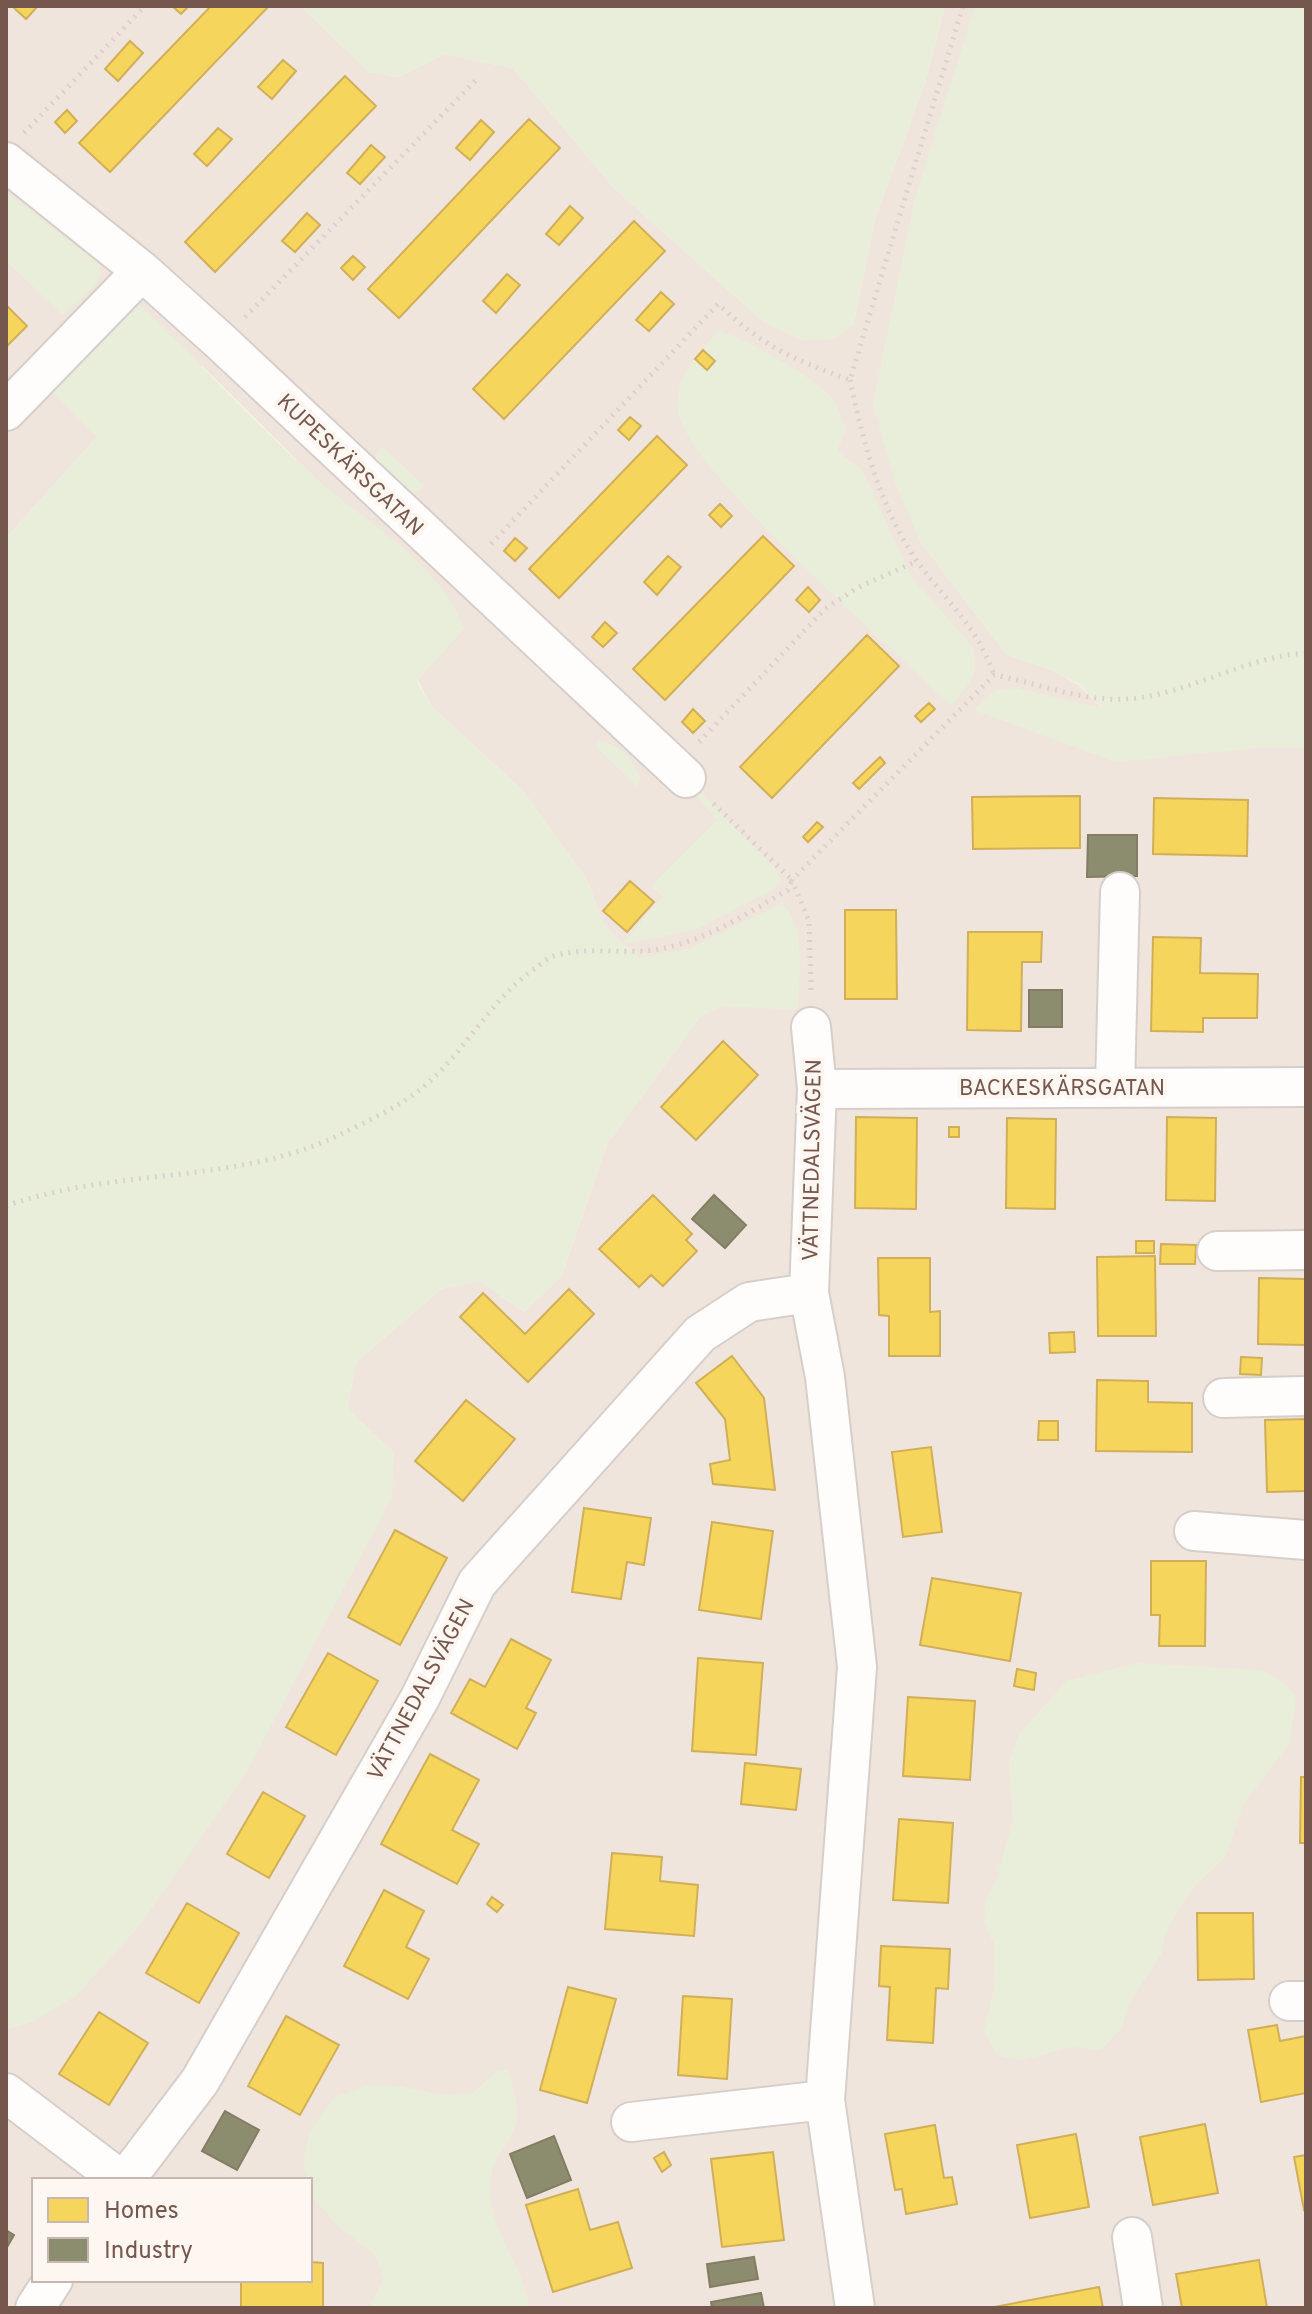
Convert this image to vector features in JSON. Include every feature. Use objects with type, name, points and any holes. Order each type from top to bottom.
[{"type":"street","name":"KUPESKÄRSGATAN","points":[[11,152],[221,342],[464,573],[680,772]]},
{"type":"street","points":[[6,411],[142,271]]},
{"type":"street","points":[[1115,1086],[1120,892]]},
{"type":"street","name":"VÄTTNEDALSVÄGEN","points":[[811,1027],[817,1089],[809,1293],[825,1377],[857,1667],[825,2100],[855,2308]]},
{"type":"street","name":"BACKESKÄRSGATAN","points":[[817,1089],[1306,1087]]},
{"type":"street","points":[[1217,1251],[1306,1250]]},
{"type":"street","name":"VÄTTNEDALSVÄGEN","points":[[125,2178],[200,2081],[420,1698],[477,1583],[700,1334],[749,1302],[809,1293]]},
{"type":"street","points":[[1223,1398],[1306,1396]]},
{"type":"street","points":[[1194,1531],[1306,1540]]},
{"type":"street","points":[[6,2093],[120,2178]]},
{"type":"street","points":[[631,2122],[825,2100]]},
{"type":"street","points":[[1132,2237],[1143,2308]]},
{"type":"street","points":[[35,2308],[52,2282]]},
{"type":"path","points":[[11,152],[145,6]]},
{"type":"path","points":[[963,6],[850,380],[861,433],[882,494],[917,561],[984,645],[994,675]]},
{"type":"path","points":[[221,342],[479,77]]},
{"type":"path","points":[[464,573],[718,304],[754,338],[800,362],[850,380]]},
{"type":"path","points":[[811,1027],[809,921],[792,880],[680,772],[825,609],[857,588],[917,561]]},
{"type":"path","points":[[994,675],[1080,696],[1127,699],[1169,692],[1226,670],[1306,653]]},
{"type":"path","points":[[6,1206],[93,1183],[225,1167],[304,1150],[342,1134],[421,1089],[488,1010],[518,981],[552,956],[598,950],[646,951],[683,943],[721,928],[788,890],[792,880],[994,675]]},
{"type":"shaded area","points":[[6,6],[301,6],[369,72],[399,77],[444,54],[513,68],[614,188],[765,323],[853,326],[875,219],[925,83],[945,6],[1007,6],[920,541],[1006,654],[1054,671],[1079,685],[1122,729],[1257,748],[1306,748],[1306,2308],[6,2308],[6,2029],[36,2020],[394,1453],[347,1409],[356,1362],[441,1289],[480,1281],[524,1312],[562,1275],[607,1144],[700,1017],[604,925],[587,880],[523,791],[431,706],[313,476],[202,366],[97,437],[6,538]]},
{"type":"green space","points":[[301,6],[945,6],[925,83],[875,219],[853,326],[833,339],[804,341],[765,323],[614,188],[513,68],[444,54],[399,77],[369,72]]},
{"type":"green space","points":[[975,6],[1306,6],[1306,748],[1257,748],[1116,762],[974,710],[995,691],[1016,688],[1102,708],[1079,684],[1054,671],[1006,654],[920,541],[895,482],[873,404],[915,198]]},
{"type":"green space","points":[[6,192],[99,264],[101,274],[95,285],[63,315],[6,261]]},
{"type":"green space","points":[[138,303],[312,475],[398,544],[437,582],[464,629],[417,681],[431,706],[523,791],[587,880],[604,925],[623,943],[663,896],[651,886],[717,820],[691,790],[703,795],[776,869],[781,881],[774,889],[695,930],[624,944],[638,958],[691,948],[782,903],[790,913],[798,939],[798,1010],[723,1006],[700,1017],[607,1144],[562,1275],[524,1312],[480,1281],[441,1289],[356,1362],[347,1409],[394,1453],[392,1497],[246,1773],[140,1925],[78,1994],[36,2020],[6,2029],[6,538],[97,437],[51,390]]},
{"type":"green space","points":[[718,331],[760,349],[794,369],[830,396],[840,412],[846,430],[837,451],[863,471],[911,577],[973,647],[974,672],[951,705],[753,515],[715,473],[689,437],[678,410],[680,387],[695,357]]},
{"type":"green space","points":[[382,446],[424,486],[412,496],[374,460]]},
{"type":"green space","points":[[598,741],[618,748],[629,759],[640,778],[638,787],[596,747]]},
{"type":"green space","points":[[1137,1663],[1263,1670],[1284,1683],[1296,1697],[1290,1742],[1242,1806],[1226,1856],[1195,1886],[1182,1904],[1166,1932],[1161,1955],[1129,2003],[1122,2028],[1101,2050],[1072,2047],[1019,2061],[997,2055],[984,2031],[995,1984],[994,1944],[984,1923],[986,1900],[997,1878],[1013,1820],[1009,1762],[1019,1734],[1067,1681]]},
{"type":"green space","points":[[507,2069],[517,2113],[514,2131],[492,2173],[492,2210],[519,2274],[529,2308],[369,2308],[384,2278],[374,2254],[338,2226],[314,2199],[312,2178],[308,2178],[303,2162],[310,2131],[335,2097],[372,2085],[398,2086],[441,2095],[473,2093],[497,2071]]},
{"type":"building: Homes","points":[[12,6],[38,6],[26,19]]},
{"type":"building: Homes","points":[[172,6],[189,6],[181,14]]},
{"type":"building: Homes","points":[[211,6],[269,6],[110,172],[79,143]]},
{"type":"building: Homes","points":[[130,41],[143,53],[118,81],[105,69]]},
{"type":"building: Homes","points":[[283,60],[296,71],[272,99],[258,87]]},
{"type":"building: Homes","points":[[345,76],[376,106],[215,272],[185,242]]},
{"type":"building: Homes","points":[[67,110],[77,121],[65,133],[55,122]]},
{"type":"building: Homes","points":[[529,119],[560,148],[399,318],[368,289]]},
{"type":"building: Homes","points":[[481,120],[494,132],[470,160],[456,148]]},
{"type":"building: Homes","points":[[218,128],[232,139],[207,166],[194,154]]},
{"type":"building: Homes","points":[[371,145],[385,157],[360,184],[347,173]]},
{"type":"building: Homes","points":[[570,206],[583,218],[559,245],[546,234]]},
{"type":"building: Homes","points":[[307,213],[320,225],[295,252],[282,241]]},
{"type":"building: Homes","points":[[634,221],[665,251],[504,419],[473,389]]},
{"type":"building: Homes","points":[[353,256],[365,267],[353,280],[341,268]]},
{"type":"building: Homes","points":[[507,274],[520,285],[496,313],[483,301]]},
{"type":"building: Homes","points":[[661,292],[674,304],[649,331],[636,320]]},
{"type":"building: Homes","points":[[6,305],[27,326],[6,347]]},
{"type":"building: Homes","points":[[703,350],[715,361],[707,370],[695,359]]},
{"type":"building: Homes","points":[[630,417],[641,426],[629,440],[618,430]]},
{"type":"building: Homes","points":[[657,436],[687,465],[559,598],[529,569]]},
{"type":"building: Homes","points":[[720,504],[732,516],[721,527],[709,515]]},
{"type":"building: Homes","points":[[763,536],[794,566],[665,700],[633,669]]},
{"type":"building: Homes","points":[[515,538],[527,548],[515,561],[504,551]]},
{"type":"building: Homes","points":[[668,556],[681,567],[657,595],[644,582]]},
{"type":"building: Homes","points":[[808,587],[820,600],[809,612],[796,600]]},
{"type":"building: Homes","points":[[605,622],[617,633],[603,647],[592,637]]},
{"type":"building: Homes","points":[[867,635],[899,666],[772,798],[740,767]]},
{"type":"building: Homes","points":[[929,703],[935,709],[921,722],[915,716]]},
{"type":"building: Homes","points":[[693,709],[705,721],[693,733],[682,722]]},
{"type":"building: Homes","points":[[880,757],[885,763],[859,789],[853,783]]},
{"type":"building: Homes","points":[[1080,796],[1080,848],[973,849],[972,797]]},
{"type":"building: Homes","points":[[1154,798],[1248,800],[1247,856],[1153,854]]},
{"type":"building: Homes","points":[[817,822],[823,827],[808,842],[803,837]]},
{"type":"building: Homes","points":[[630,881],[654,902],[627,932],[603,911]]},
{"type":"building: Homes","points":[[845,910],[896,910],[897,999],[845,999]]},
{"type":"building: Homes","points":[[968,932],[1042,932],[1041,962],[1022,962],[1021,1031],[967,1030]]},
{"type":"building: Homes","points":[[1153,937],[1201,938],[1200,973],[1258,974],[1257,1018],[1203,1018],[1203,1032],[1151,1031]]},
{"type":"building: Homes","points":[[723,1041],[758,1075],[696,1140],[661,1107]]},
{"type":"building: Homes","points":[[856,1117],[917,1118],[916,1209],[855,1208]]},
{"type":"building: Homes","points":[[1167,1117],[1216,1118],[1215,1201],[1166,1200]]},
{"type":"building: Homes","points":[[1007,1118],[1056,1119],[1055,1209],[1006,1208]]},
{"type":"building: Homes","points":[[949,1127],[959,1127],[959,1137],[949,1137]]},
{"type":"building: Homes","points":[[653,1195],[692,1234],[686,1240],[697,1251],[663,1286],[651,1275],[639,1287],[599,1249]]},
{"type":"building: Homes","points":[[1136,1241],[1154,1241],[1154,1253],[1136,1253]]},
{"type":"building: Homes","points":[[1161,1244],[1196,1245],[1195,1264],[1160,1264]]},
{"type":"building: Homes","points":[[1155,1256],[1156,1336],[1098,1336],[1097,1257]]},
{"type":"building: Homes","points":[[878,1258],[930,1258],[930,1312],[940,1311],[940,1356],[889,1356],[889,1316],[879,1315]]},
{"type":"building: Homes","points":[[1259,1278],[1306,1279],[1306,1345],[1258,1344]]},
{"type":"building: Homes","points":[[569,1289],[594,1314],[528,1382],[460,1317],[483,1293],[525,1334]]},
{"type":"building: Homes","points":[[1074,1332],[1075,1352],[1050,1353],[1049,1333]]},
{"type":"building: Homes","points":[[732,1356],[764,1398],[775,1490],[713,1484],[710,1464],[730,1460],[725,1419],[696,1383]]},
{"type":"building: Homes","points":[[1241,1357],[1262,1358],[1261,1375],[1240,1374]]},
{"type":"building: Homes","points":[[1097,1380],[1148,1381],[1148,1402],[1192,1403],[1192,1452],[1096,1451]]},
{"type":"building: Homes","points":[[466,1400],[515,1439],[463,1501],[415,1461]]},
{"type":"building: Homes","points":[[1306,1419],[1306,1491],[1267,1492],[1265,1420]]},
{"type":"building: Homes","points":[[1039,1421],[1058,1421],[1058,1440],[1038,1440]]},
{"type":"building: Homes","points":[[931,1447],[942,1532],[903,1537],[892,1452]]},
{"type":"building: Homes","points":[[584,1508],[651,1518],[644,1565],[627,1562],[621,1599],[572,1592]]},
{"type":"building: Homes","points":[[712,1522],[773,1531],[761,1619],[699,1610]]},
{"type":"building: Homes","points":[[395,1530],[447,1558],[400,1645],[348,1617]]},
{"type":"building: Homes","points":[[1151,1561],[1206,1561],[1205,1646],[1159,1646],[1160,1615],[1151,1615]]},
{"type":"building: Homes","points":[[932,1578],[1021,1593],[1010,1661],[920,1645]]},
{"type":"building: Homes","points":[[511,1639],[551,1660],[526,1708],[536,1713],[517,1749],[451,1713],[470,1679],[485,1687]]},
{"type":"building: Homes","points":[[328,1653],[378,1681],[336,1755],[286,1727]]},
{"type":"building: Homes","points":[[698,1658],[763,1663],[756,1755],[692,1751]]},
{"type":"building: Homes","points":[[1017,1669],[1036,1673],[1034,1690],[1014,1686]]},
{"type":"building: Homes","points":[[908,1697],[975,1701],[970,1780],[903,1776]]},
{"type":"building: Homes","points":[[430,1754],[479,1780],[452,1830],[479,1844],[457,1884],[381,1844]]},
{"type":"building: Homes","points":[[745,1763],[801,1769],[796,1810],[741,1804]]},
{"type":"building: Homes","points":[[1301,1777],[1306,1777],[1306,1843],[1300,1843]]},
{"type":"building: Homes","points":[[263,1792],[305,1816],[269,1878],[227,1854]]},
{"type":"building: Homes","points":[[899,1819],[953,1823],[948,1903],[893,1900]]},
{"type":"building: Homes","points":[[612,1853],[662,1857],[660,1881],[698,1885],[694,1936],[605,1929]]},
{"type":"building: Homes","points":[[384,1890],[424,1911],[406,1947],[429,1959],[408,1999],[344,1966]]},
{"type":"building: Homes","points":[[492,1897],[503,1905],[497,1912],[487,1904]]},
{"type":"building: Homes","points":[[187,1903],[239,1933],[199,2003],[146,1973]]},
{"type":"building: Homes","points":[[1197,1913],[1253,1913],[1254,1979],[1198,1980]]},
{"type":"building: Homes","points":[[881,1946],[950,1949],[948,1989],[936,1988],[933,2043],[887,2040],[890,1987],[879,1986]]},
{"type":"building: Homes","points":[[568,1987],[616,1999],[587,2103],[540,2090]]},
{"type":"building: Homes","points":[[683,1996],[732,1999],[727,2079],[678,2075]]},
{"type":"building: Homes","points":[[99,2012],[148,2043],[109,2105],[59,2074]]},
{"type":"building: Homes","points":[[286,2016],[339,2045],[300,2115],[248,2086]]},
{"type":"building: Homes","points":[[1277,2025],[1280,2041],[1306,2036],[1306,2093],[1261,2102],[1248,2030]]},
{"type":"building: Homes","points":[[1205,2124],[1218,2193],[1153,2205],[1140,2137]]},
{"type":"building: Homes","points":[[935,2125],[944,2178],[952,2177],[957,2204],[906,2214],[902,2189],[895,2190],[885,2134]]},
{"type":"building: Homes","points":[[1076,2134],[1089,2207],[1030,2218],[1017,2145]]},
{"type":"building: Homes","points":[[664,2152],[671,2165],[662,2172],[654,2158]]},
{"type":"building: Homes","points":[[773,2152],[784,2240],[722,2247],[711,2159]]},
{"type":"building: Homes","points":[[1306,2155],[1306,2209],[1304,2210],[1294,2157]]},
{"type":"building: Homes","points":[[578,2189],[590,2230],[618,2222],[632,2268],[553,2292],[526,2205]]},
{"type":"building: Homes","points":[[1259,2260],[1267,2308],[1182,2308],[1176,2274]]},
{"type":"building: Homes","points":[[312,2262],[323,2263],[323,2307],[241,2307],[241,2282],[312,2282]]},
{"type":"building: Homes","points":[[1099,2287],[1103,2308],[994,2308],[994,2307]]},
{"type":"building: Industry","points":[[1088,835],[1137,835],[1137,876],[1087,877]]},
{"type":"building: Industry","points":[[1029,990],[1062,990],[1062,1027],[1029,1027]]},
{"type":"building: Industry","points":[[714,1195],[746,1225],[725,1248],[692,1219]]},
{"type":"building: Industry","points":[[225,2111],[259,2130],[237,2170],[202,2151]]},
{"type":"building: Industry","points":[[554,2136],[571,2180],[527,2198],[510,2154]]},
{"type":"building: Industry","points":[[6,2230],[14,2235],[6,2249]]},
{"type":"building: Industry","points":[[754,2257],[758,2279],[710,2287],[707,2264]]},
{"type":"building: Industry","points":[[761,2293],[764,2308],[712,2308],[711,2302]]}]
